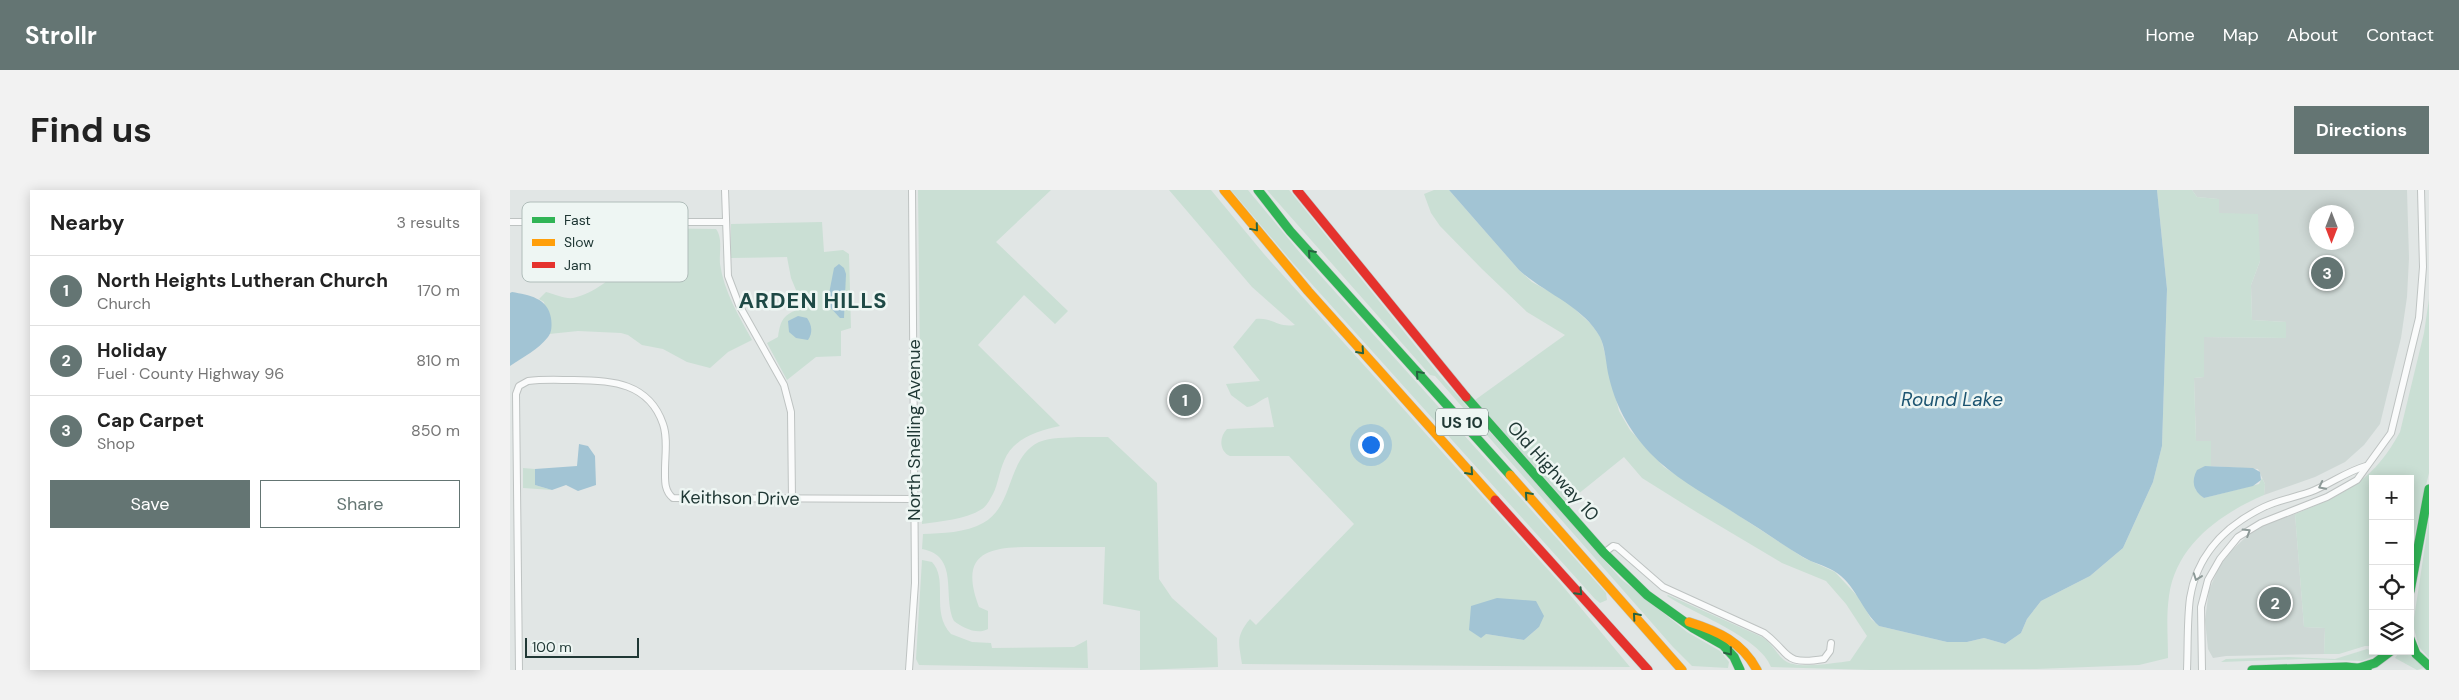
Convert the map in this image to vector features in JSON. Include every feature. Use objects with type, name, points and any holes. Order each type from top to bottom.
[{"type":"main road","name":"US 10","points":[[1224,190],[1308,292],[1648,670]]},
{"type":"main road","name":"US 10","points":[[1258,190],[1297,238],[1682,670]]},
{"type":"main road","name":"Old Highway 10","points":[[1297,190],[1482,417],[1604,553],[1647,595],[1693,628],[1723,645],[1734,657],[1740,670]]},
{"type":"main road","points":[[2414,570],[2429,489]]},
{"type":"main road","name":"Old Highway 10","points":[[1684,620],[1726,636],[1748,654],[1757,670]]},
{"type":"main road","points":[[2414,649],[2416,654],[2429,666]]},
{"type":"main road","points":[[2359,668],[2375,663],[2386,655]]},
{"type":"main road","points":[[2252,670],[2359,668],[2370,670]]},
{"type":"street","points":[[725,190],[726,264],[733,293],[784,385],[788,398],[792,425],[792,499]]},
{"type":"street","name":"North Snelling Avenue","points":[[909,670],[915,583],[912,190]]},
{"type":"street","points":[[2202,670],[2201,606],[2208,580],[2220,559],[2238,537],[2272,518],[2348,487],[2357,480],[2366,466],[2380,451],[2391,432],[2419,318],[2423,268],[2421,190]]},
{"type":"street","points":[[688,222],[725,222]]},
{"type":"street","name":"Keithson Drive","points":[[518,670],[516,394],[522,383],[537,380],[606,380],[626,384],[640,391],[652,403],[663,424],[666,442],[665,484],[669,495],[673,498],[914,499]]},
{"type":"street","points":[[2187,670],[2190,597],[2198,572],[2209,549],[2222,534],[2237,521],[2266,506],[2314,490],[2352,469],[2366,466]]},
{"type":"street","points":[[2266,506],[2272,518]]},
{"type":"street","points":[[1604,553],[1613,546],[1617,547],[1662,587],[1764,633],[1787,657],[1794,660],[1824,659],[1830,651],[1831,643]]},
{"type":"shaded area","points":[[2192,190],[2407,190],[2409,258],[2407,297],[2401,338],[2380,424],[2364,445],[2345,462],[2315,477],[2264,495],[2265,484],[2258,469],[2211,466],[2211,442],[2196,441],[2194,378],[2204,377],[2203,337],[2285,338],[2286,322],[2252,320],[2251,285],[2260,261],[2219,213],[2218,199],[2197,197]]},
{"type":"shaded area","points":[[2295,514],[2304,627],[2325,628],[2324,654],[2226,656],[2213,658],[2208,649],[2205,620],[2209,590],[2219,567],[2231,551],[2246,537],[2266,524]]},
{"type":"green space","points":[[918,190],[1051,190],[996,242],[1068,311],[1055,324],[1024,295],[978,345],[1060,426],[1035,433],[1013,447],[1004,461],[993,494],[982,509],[961,518],[922,524]]},
{"type":"green space","points":[[1169,190],[1211,190],[1264,254],[1561,584],[1630,667],[1242,664],[1239,640],[1245,625],[1250,619],[1256,625],[1354,524],[1289,456],[1230,456],[1226,454],[1222,447],[1224,432],[1227,429],[1274,427],[1268,397],[1247,407],[1231,395],[1226,384],[1260,381],[1233,347],[1256,319],[1289,326],[1295,325],[1252,287]],"holes":[[[1539,627],[1524,640],[1486,634]]]},
{"type":"green space","points":[[1231,190],[1248,190],[1301,254],[1606,593],[1607,600],[1600,603],[1595,599],[1292,262]]},
{"type":"green space","points":[[1267,190],[1289,190],[1439,375],[1621,579],[1687,632],[1720,651],[1729,662],[1728,668],[1692,666],[1673,647],[1435,376],[1430,375]]},
{"type":"green space","points":[[1434,190],[1449,190],[1519,270],[1532,282],[1565,300],[1592,325],[1601,338],[1619,411],[1630,430],[1664,467],[1804,558],[1835,572],[1861,600],[1871,619],[1879,626],[1947,642],[1967,642],[1984,638],[2005,644],[2021,633],[2027,619],[2041,601],[2090,576],[2123,548],[2153,482],[2162,446],[2167,289],[2157,190],[2192,190],[2197,197],[2219,199],[2219,213],[2258,214],[2260,261],[2251,285],[2252,320],[2286,322],[2286,338],[2204,337],[2204,377],[2194,378],[2196,441],[2211,441],[2211,466],[2205,466],[2195,489],[2204,498],[2259,484],[2262,478],[2265,484],[2264,495],[2216,522],[2191,547],[2181,561],[2173,578],[2169,596],[2167,619],[2168,658],[2139,665],[2036,669],[1871,670],[1771,667],[1765,656],[1741,636],[1667,596],[1762,637],[1784,660],[1797,665],[1850,661],[1867,636],[1846,604],[1826,581],[1782,563],[1698,513],[1642,478],[1624,457],[1567,503],[1475,400],[1565,335],[1527,312],[1440,226],[1431,213],[1424,194]]},
{"type":"green space","points":[[822,222],[824,252],[843,250],[849,254],[851,328],[841,331],[841,356],[816,357],[787,380],[767,343],[778,337],[782,320],[785,317],[803,307],[791,278],[787,257],[731,258],[731,224]]},
{"type":"green space","points":[[688,229],[716,229],[719,237],[720,264],[725,284],[752,340],[728,352],[710,368],[687,362],[663,349],[642,345],[628,335],[621,333],[578,331],[549,334],[544,302],[539,299],[546,292],[573,298],[589,293],[605,282],[688,282]]},
{"type":"green space","points":[[2429,299],[2429,473],[2414,536],[2414,475],[2369,475],[2369,646],[2339,654],[2324,654],[2325,628],[2304,627],[2295,514],[2328,500],[2356,484],[2368,475],[2390,449],[2400,432],[2424,333]]},
{"type":"green space","points":[[1108,437],[1157,483],[1159,579],[1172,598],[1217,638],[1218,667],[1140,670],[1140,611],[1103,604],[1105,547],[1029,547],[998,549],[986,553],[978,560],[973,571],[973,586],[979,607],[988,611],[988,629],[975,631],[954,621],[949,600],[946,568],[934,553],[922,549],[923,534],[962,531],[983,523],[1001,505],[1015,470],[1028,449],[1044,440]]},
{"type":"green space","points":[[523,468],[535,469],[535,485],[552,490],[523,488]]},
{"type":"green space","points":[[2429,519],[2429,658],[2419,647],[2414,629]]},
{"type":"green space","points":[[922,560],[932,562],[937,569],[942,616],[951,634],[972,642],[991,643],[992,648],[1074,647],[1087,640],[1088,668],[919,665],[916,659]]},
{"type":"green space","points":[[2367,649],[2369,650],[2369,655],[2377,655],[2362,661],[2304,659],[2221,662],[2226,659],[2289,657],[2335,659]]},
{"type":"green space","points":[[2397,655],[2413,655],[2424,668],[2417,670],[2395,658]]},
{"type":"water","name":"Round Lake","points":[[1449,190],[2157,190],[2167,289],[2162,446],[2153,482],[2123,548],[2090,576],[2041,601],[2027,619],[2021,633],[2005,644],[1984,638],[1967,642],[1947,642],[1879,626],[1841,576],[1803,557],[1693,487],[1670,471],[1650,453],[1629,426],[1614,396],[1602,341],[1593,326],[1573,308],[1519,270]]},
{"type":"water","points":[[839,264],[844,268],[846,274],[844,318],[840,318],[827,304],[834,268]]},
{"type":"water","points":[[510,293],[531,296],[542,302],[549,311],[552,326],[544,342],[510,366]]},
{"type":"water","points":[[798,316],[807,318],[810,323],[811,332],[808,340],[796,338],[789,332],[788,321]]},
{"type":"water","points":[[579,444],[588,446],[595,456],[596,485],[578,491],[566,485],[552,490],[535,485],[535,469],[577,466]]},
{"type":"water","points":[[2205,466],[2253,468],[2260,472],[2261,480],[2253,486],[2204,498],[2195,489],[2194,478],[2197,470]]},
{"type":"water","points":[[1497,598],[1536,601],[1544,616],[1539,627],[1524,640],[1486,634],[1481,638],[1469,630],[1471,606]]},
{"type":"traffic: fast","points":[[1258,190],[1290,231],[1510,475]]},
{"type":"traffic: fast","points":[[1466,397],[1604,553],[1647,595],[1693,628],[1723,645],[1734,657],[1740,670]]},
{"type":"traffic: fast","points":[[2414,570],[2429,489]]},
{"type":"traffic: fast","points":[[2414,649],[2416,654],[2429,666]]},
{"type":"traffic: fast","points":[[2359,668],[2375,663],[2386,655]]},
{"type":"traffic: fast","points":[[2252,670],[2346,667],[2367,669]]},
{"type":"traffic: slow","points":[[1224,190],[1308,291],[1495,500]]},
{"type":"traffic: slow","points":[[1510,475],[1682,670]]},
{"type":"traffic: slow","points":[[1689,622],[1710,629],[1737,645],[1751,660],[1757,670]]},
{"type":"traffic: jam","points":[[1297,190],[1466,397]]},
{"type":"traffic: jam","points":[[1495,500],[1648,670]]},
{"type":"place","name":"Cap Carpet","points":[[2327,273]]},
{"type":"place","name":"North Heights Lutheran Church","points":[[1185,400]]},
{"type":"place","name":"Holiday","points":[[2275,603]]},
{"type":"district","name":"ARDEN HILLS","points":[[813,300]]}]
